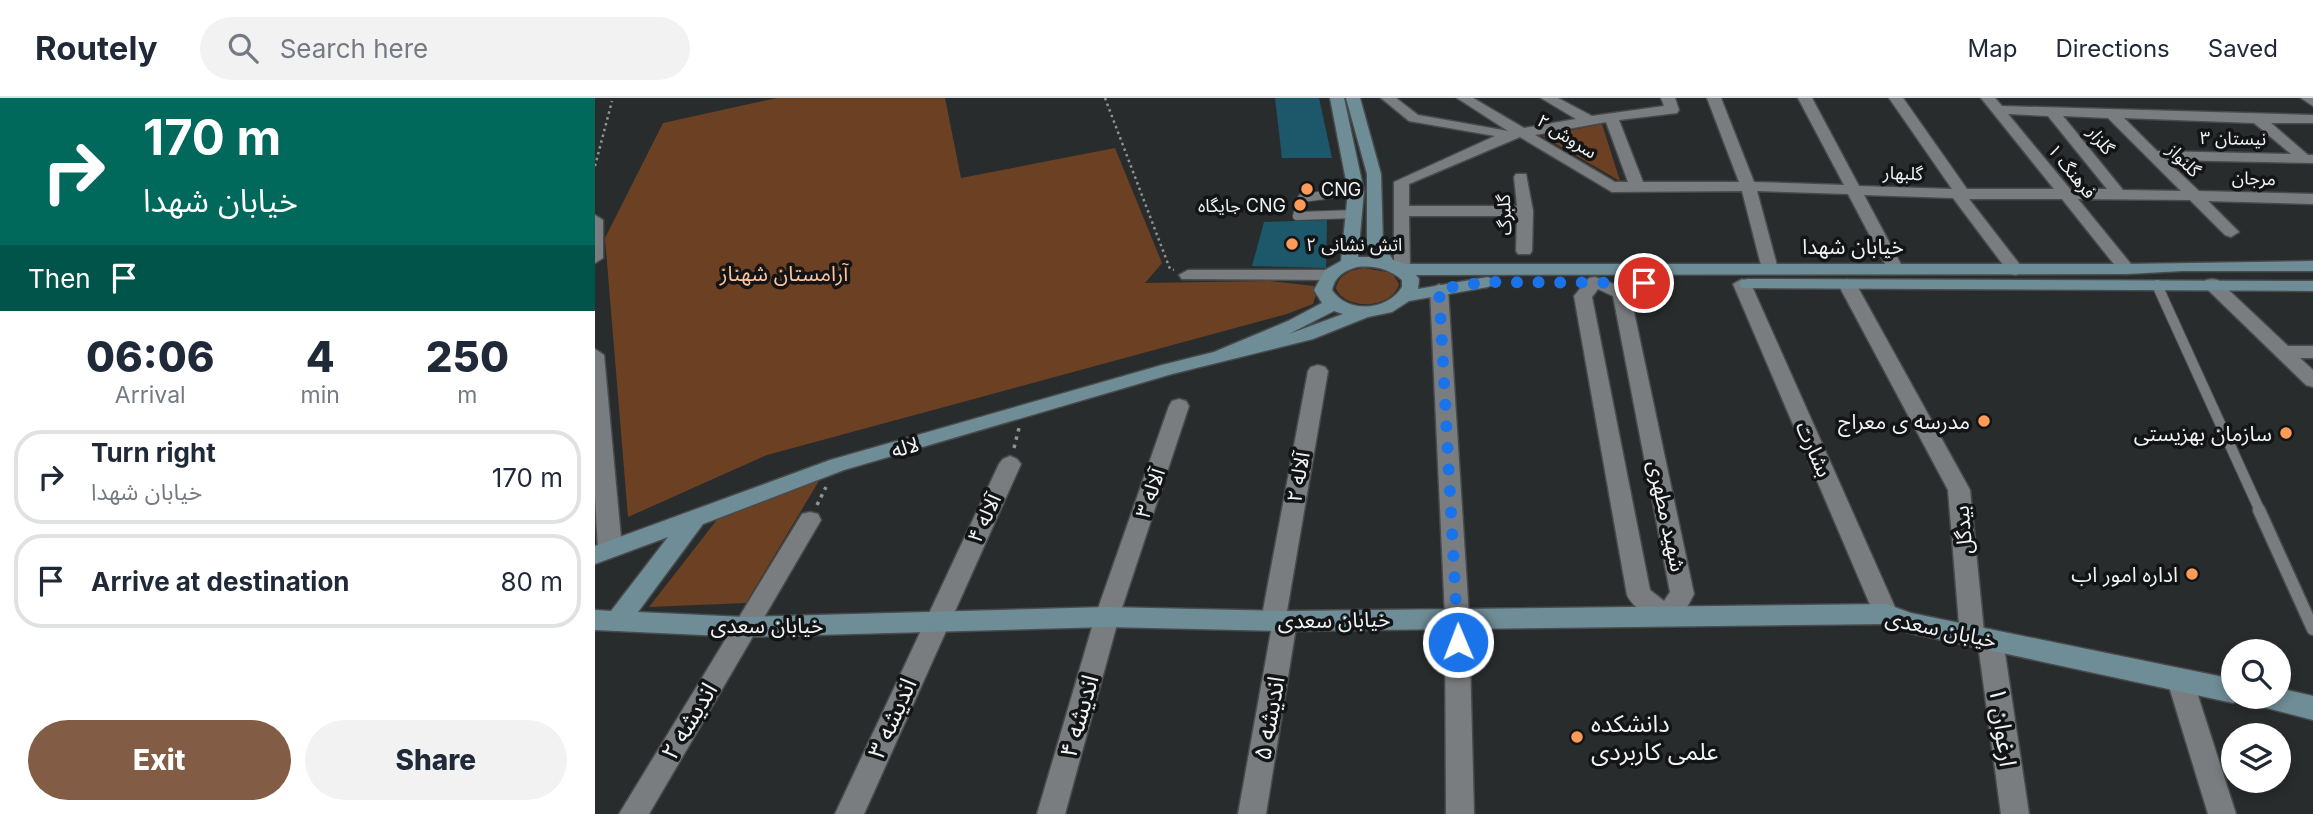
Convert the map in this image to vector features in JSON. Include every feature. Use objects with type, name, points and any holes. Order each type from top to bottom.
[{"type":"main road","points":[[1337,98],[1356,191],[1349,264]]},
{"type":"main road","points":[[1220,357],[1307,335],[1366,311],[1381,309],[1404,297],[1410,285],[1409,279],[1375,244],[1374,174],[1353,98]]},
{"type":"main road","points":[[1366,311],[1333,304],[1323,290],[1328,275],[1361,261],[1394,266]]},
{"type":"main road","name":"خیابان شهدا","points":[[1394,266],[1742,284],[2313,286]]},
{"type":"main road","name":"خیابان شهدا","points":[[1404,297],[1485,282],[1770,269],[2127,270],[2183,266],[2313,266]]},
{"type":"main road","points":[[1220,357],[1333,304]]},
{"type":"main road","name":"لاله","points":[[602,552],[837,465],[1168,369],[1220,357]]},
{"type":"main road","points":[[607,619],[697,516]]},
{"type":"main road","name":"خیابان سعدی","points":[[607,619],[745,627],[1107,617],[1279,621],[1886,614],[1910,623],[2221,689]]},
{"type":"main road","points":[[2291,703],[2313,708]]},
{"type":"street","points":[[1388,98],[1414,118],[1510,135],[1670,104]]},
{"type":"street","name":"سروش ۲","points":[[1464,98],[1612,187]]},
{"type":"street","points":[[1548,98],[1590,121]]},
{"type":"street","points":[[1714,98],[1748,186],[1770,269]]},
{"type":"street","points":[[1805,98],[1895,268]]},
{"type":"street","points":[[1896,98],[1960,194],[2016,270]]},
{"type":"street","points":[[2308,98],[2313,102]]},
{"type":"street","points":[[1620,103],[1639,112]]},
{"type":"street","points":[[1992,104],[2052,112],[2258,120],[2313,119]]},
{"type":"street","name":"فرهنگ ۱","points":[[1992,104],[2127,270]]},
{"type":"street","name":"گلزار","points":[[2052,112],[2119,194]]},
{"type":"street","name":"گلنواز","points":[[2111,113],[2231,232]]},
{"type":"street","points":[[1611,116],[1637,187]]},
{"type":"street","points":[[2258,120],[2310,161]]},
{"type":"street","points":[[1394,266],[1401,211],[1401,181],[1510,135]]},
{"type":"street","name":"نیستان ۳","points":[[2151,155],[2310,161]]},
{"type":"street","name":"گلبرگ","points":[[1521,177],[1525,211],[1524,251]]},
{"type":"street","name":"گلبهار","points":[[1612,187],[1748,186],[1960,194],[2193,195]]},
{"type":"street","name":"مرجان","points":[[2193,195],[2313,199]]},
{"type":"street","points":[[1401,211],[1525,211]]},
{"type":"street","points":[[595,220],[595,258]]},
{"type":"street","points":[[1188,275],[1328,275]]},
{"type":"street","name":"شهید مطهری","points":[[1594,277],[1621,293],[1682,593],[1666,617],[1639,595],[1583,296],[1594,277]]},
{"type":"street","name":"بشارت","points":[[1742,284],[1886,614]]},
{"type":"street","name":"بیدگل","points":[[1847,284],[1959,490],[1981,638]]},
{"type":"street","points":[[2212,284],[2313,381]]},
{"type":"street","points":[[1439,289],[1457,617],[1460,814]]},
{"type":"street","points":[[2285,352],[2313,352]]},
{"type":"street","points":[[595,355],[602,552]]},
{"type":"street","name":"آلاله ۲","points":[[1279,621],[1318,371]]},
{"type":"street","name":"آلاله ۳","points":[[1107,617],[1179,406]]},
{"type":"street","name":"آلاله ۴","points":[[936,622],[1010,464]]},
{"type":"street","name":"اندیشه ۲","points":[[633,814],[810,520]]},
{"type":"street","name":"اندیشه ۴","points":[[1051,814],[1107,617]]},
{"type":"street","name":"اندیشه ۵","points":[[1252,814],[1279,621]]},
{"type":"street","name":"اندیشه ۳","points":[[849,814],[936,622]]},
{"type":"street","name":"ارغوان ۱","points":[[1981,638],[2015,814]]},
{"type":"street","points":[[2179,680],[2222,814]]},
{"type":"lane","points":[[1355,214],[1297,216],[1302,198],[1356,191]]},
{"type":"lane","points":[[2157,285],[2313,629]]},
{"type":"path","points":[[1105,98],[1170,269],[1188,275]]},
{"type":"path","points":[[595,166],[612,101]]},
{"type":"path","points":[[1010,464],[1024,411]]},
{"type":"path","points":[[810,520],[837,465]]},
{"type":"green space","name":"آرامستان شهناز","points":[[777,98],[945,98],[961,178],[1115,148],[1162,263],[1145,283],[1269,281],[1314,286],[1317,291],[1313,304],[1287,314],[767,455],[628,517],[605,238],[663,123]]},
{"type":"green space","points":[[1602,124],[1620,181],[1542,136]]},
{"type":"green space","points":[[1364,268],[1392,273],[1399,284],[1395,292],[1388,298],[1369,304],[1359,304],[1342,296],[1336,289],[1343,276]]},
{"type":"green space","points":[[820,479],[746,603],[649,607],[723,512]]},
{"type":"building","points":[[1275,98],[1319,98],[1332,158],[1282,158]]},
{"type":"building","name":"اتش نشانی ۲","points":[[1327,220],[1326,268],[1252,266],[1264,222]]},
{"type":"place","name":"CNG","points":[[1307,189]]},
{"type":"place","name":"جایگاه CNG","points":[[1300,205]]},
{"type":"place","name":"اتش نشانی ۲","points":[[1292,244]]},
{"type":"place","name":"مدرسه ی معراج","points":[[1984,421]]},
{"type":"place","name":"سازمان بهزیستی","points":[[2286,433]]},
{"type":"place","name":"اداره امور اب","points":[[2192,574]]},
{"type":"place","name":"دانشکده علمی کاربردی","points":[[1577,737]]},
{"type":"route","points":[[1458,642],[1439,289],[1485,282],[1644,283]]}]
